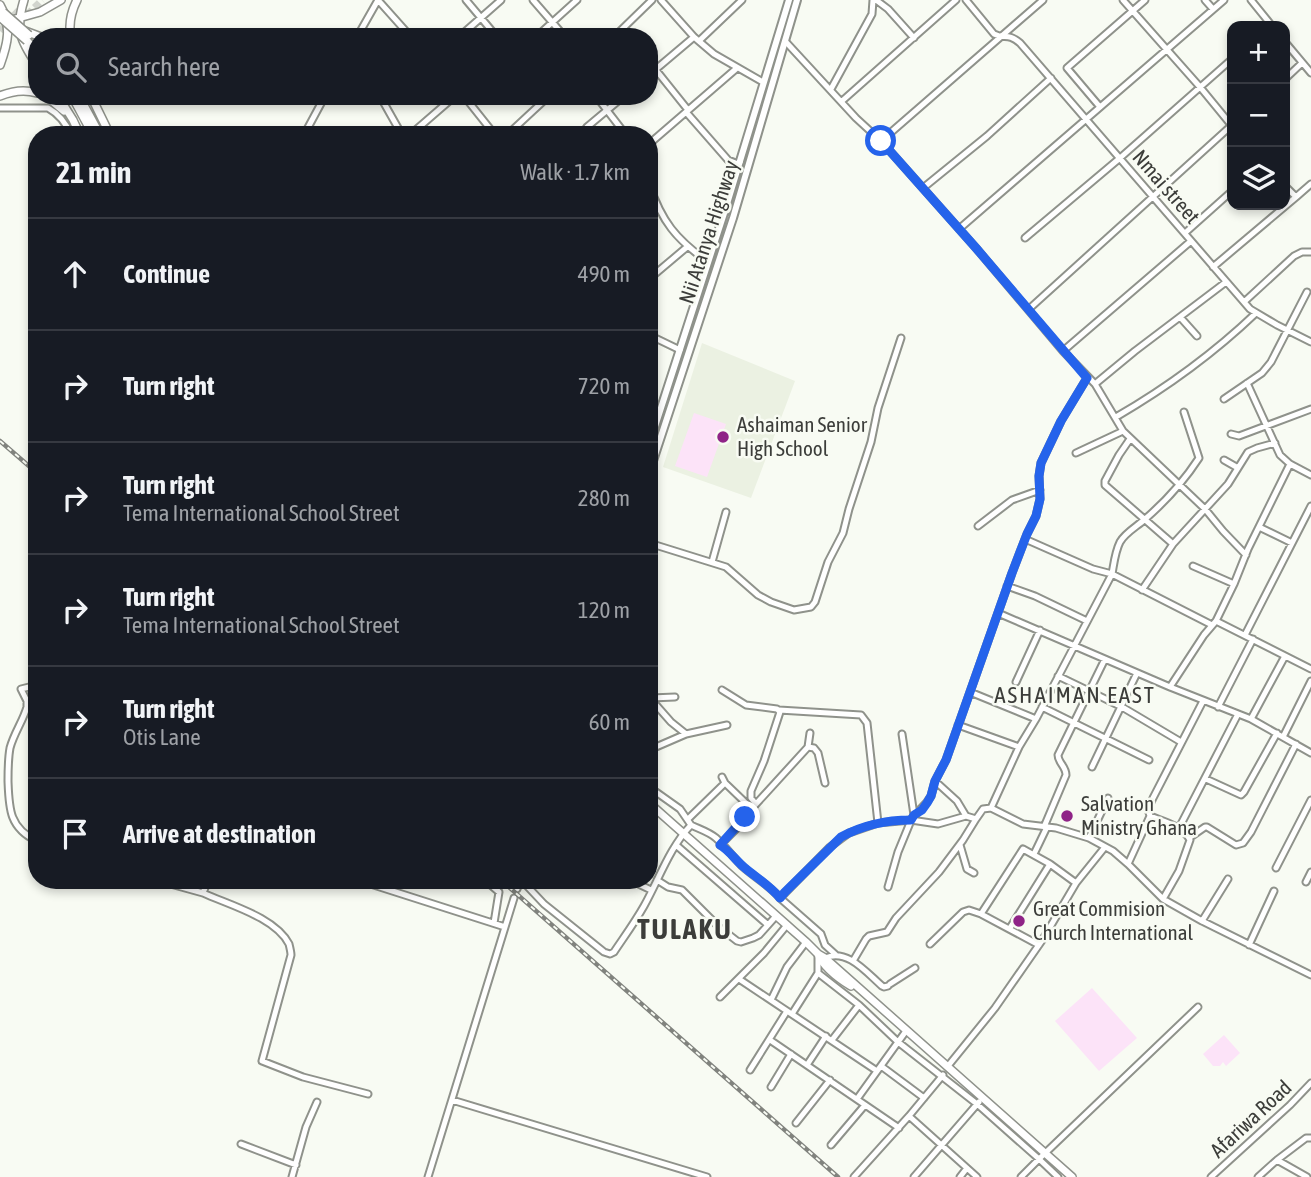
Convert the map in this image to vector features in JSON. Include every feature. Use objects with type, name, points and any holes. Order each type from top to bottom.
[{"type":"highway","points":[[24,0],[18,19],[19,30],[28,50]]},
{"type":"highway","points":[[2,18],[18,19],[40,12],[61,0]]},
{"type":"highway","points":[[69,28],[77,0]]},
{"type":"highway","points":[[0,8],[7,44],[0,65]]},
{"type":"highway","points":[[0,8],[28,34]]},
{"type":"highway","points":[[2,18],[28,42]]},
{"type":"highway","points":[[4,31],[19,30],[28,33]]},
{"type":"highway","points":[[0,96],[18,91],[28,92]]},
{"type":"highway","points":[[58,105],[73,120]]},
{"type":"highway","points":[[64,105],[76,126]]},
{"type":"highway","points":[[77,105],[88,126]]},
{"type":"highway","points":[[84,105],[95,126]]},
{"type":"highway","points":[[95,105],[105,126]]},
{"type":"highway","points":[[658,811],[806,942],[821,956],[822,963],[853,988],[861,990],[1072,1177]]},
{"type":"main road","points":[[658,414],[724,215],[789,0]]},
{"type":"main road","name":"Nii Atanya Highway","points":[[658,446],[733,218],[797,0]]},
{"type":"main road","points":[[724,215],[733,218]]},
{"type":"main road","points":[[677,360],[685,363]]},
{"type":"street","points":[[362,28],[378,0],[403,28]]},
{"type":"street","points":[[466,0],[490,28]]},
{"type":"street","points":[[469,28],[501,0]]},
{"type":"street","points":[[533,0],[557,28]]},
{"type":"street","points":[[546,28],[577,0]]},
{"type":"street","points":[[623,28],[652,0]]},
{"type":"street","points":[[658,68],[742,0]]},
{"type":"street","points":[[831,89],[872,15],[875,0],[888,9],[914,38]]},
{"type":"street","points":[[842,101],[956,0]]},
{"type":"street","points":[[966,0],[994,34],[1002,36]]},
{"type":"street","points":[[881,141],[1043,0]]},
{"type":"street","points":[[1123,0],[1227,119]]},
{"type":"street","points":[[1100,107],[1066,68],[1145,0]]},
{"type":"street","points":[[1205,0],[1213,9]]},
{"type":"street","points":[[959,229],[1224,0]]},
{"type":"street","points":[[1251,0],[1267,21]]},
{"type":"street","points":[[663,1],[696,39],[714,54],[763,82]]},
{"type":"street","name":"Nmai street","points":[[1002,36],[1010,36],[1020,43],[1255,313],[1311,342]]},
{"type":"street","points":[[785,41],[856,118],[881,141],[1063,351],[1095,384],[1130,439],[1205,509],[1246,555]]},
{"type":"street","points":[[1290,48],[1311,73]]},
{"type":"street","points":[[1025,238],[1227,63]]},
{"type":"street","points":[[1290,74],[1302,63]]},
{"type":"street","points":[[658,136],[737,68]]},
{"type":"street","points":[[658,73],[728,160],[738,164],[741,160]]},
{"type":"street","points":[[923,188],[987,136],[1051,78]]},
{"type":"street","points":[[309,126],[320,105]]},
{"type":"street","points":[[385,105],[397,126]]},
{"type":"street","points":[[420,126],[445,105]]},
{"type":"street","points":[[473,105],[488,126]]},
{"type":"street","points":[[517,126],[539,105]]},
{"type":"street","points":[[603,105],[619,126]]},
{"type":"street","points":[[588,126],[613,105]]},
{"type":"street","points":[[0,107],[48,108],[55,111],[66,126]]},
{"type":"street","points":[[1029,309],[1227,130]]},
{"type":"street","points":[[1213,267],[1311,184]]},
{"type":"street","points":[[1290,191],[1296,197]]},
{"type":"street","points":[[1185,233],[1227,195]]},
{"type":"street","points":[[658,208],[667,224],[687,247],[708,262]]},
{"type":"street","points":[[1063,351],[1191,241]]},
{"type":"street","points":[[658,271],[687,247]]},
{"type":"street","points":[[1244,302],[1294,256],[1311,252]]},
{"type":"street","points":[[1095,384],[1226,282]]},
{"type":"street","points":[[1224,399],[1262,373],[1271,362],[1307,292]]},
{"type":"street","points":[[1116,417],[1152,396],[1199,362],[1255,313]]},
{"type":"street","points":[[1180,317],[1197,336]]},
{"type":"street","points":[[658,546],[726,567],[758,595],[771,602],[794,610],[811,607],[828,562],[843,533],[901,338]]},
{"type":"street","points":[[658,339],[680,350]]},
{"type":"street","points":[[888,887],[898,852],[913,818],[931,796],[946,760],[1007,586],[1036,516],[1040,499],[1041,463],[1087,378]]},
{"type":"street","points":[[1247,383],[1280,455],[1290,464],[1311,475]]},
{"type":"street","points":[[1231,434],[1239,436],[1311,409]]},
{"type":"street","points":[[991,808],[1019,747],[1112,574],[1115,555],[1121,541],[1180,485],[1199,458],[1184,412]]},
{"type":"street","points":[[1076,453],[1122,430]]},
{"type":"street","points":[[1130,439],[1105,481],[1107,488],[1173,544]]},
{"type":"street","points":[[1142,590],[1173,544],[1228,484],[1250,450],[1275,443]]},
{"type":"street","points":[[1224,460],[1238,468]]},
{"type":"street","points":[[1170,687],[1214,623],[1290,464]]},
{"type":"street","points":[[978,526],[1012,500],[1040,490]]},
{"type":"street","points":[[1245,635],[1311,506]]},
{"type":"street","points":[[712,562],[726,512]]},
{"type":"street","points":[[1259,527],[1292,543]]},
{"type":"street","points":[[1025,539],[1093,569],[1112,574],[1245,635],[1311,669]]},
{"type":"street","points":[[1193,566],[1234,584]]},
{"type":"street","points":[[1007,586],[1087,621]]},
{"type":"street","points":[[998,613],[1251,719],[1311,753]]},
{"type":"street","points":[[1016,682],[1040,630]]},
{"type":"street","points":[[1218,707],[1253,639]]},
{"type":"street","points":[[1251,719],[1285,656]]},
{"type":"street","points":[[1034,855],[1066,775],[1058,755],[1105,659]]},
{"type":"street","points":[[1092,767],[1137,673]]},
{"type":"street","points":[[1058,676],[1122,707],[1181,742]]},
{"type":"street","points":[[1283,737],[1311,681]]},
{"type":"street","points":[[28,687],[21,689],[27,706],[11,746],[8,767],[8,800],[12,817],[28,836]]},
{"type":"street","points":[[722,690],[746,705],[779,710],[861,715],[867,723],[878,823]]},
{"type":"street","points":[[970,692],[1035,719]]},
{"type":"street","points":[[658,698],[675,697]]},
{"type":"street","points":[[1128,864],[1150,816],[1148,809],[1153,797],[1203,701]]},
{"type":"street","points":[[658,707],[686,734]]},
{"type":"street","points":[[1042,707],[1149,760]]},
{"type":"street","points":[[754,806],[751,791],[764,761],[779,710]]},
{"type":"street","points":[[1179,828],[1238,714]]},
{"type":"street","points":[[658,746],[686,734],[727,725]]},
{"type":"street","points":[[958,725],[1019,747]]},
{"type":"street","points":[[720,845],[808,747],[810,733]]},
{"type":"street","points":[[1206,779],[1241,795],[1277,733]]},
{"type":"street","points":[[902,734],[913,818]]},
{"type":"street","points":[[1189,838],[1205,827],[1236,845],[1243,843],[1296,744]]},
{"type":"street","points":[[808,747],[814,748],[818,753],[825,783]]},
{"type":"street","points":[[658,878],[690,822],[724,780],[754,806]]},
{"type":"street","points":[[935,781],[957,801],[967,816]]},
{"type":"street","points":[[658,793],[673,802],[690,822],[717,839],[720,845],[773,890],[821,934],[825,945],[836,954],[853,961],[882,986],[889,985],[915,968]]},
{"type":"street","points":[[1089,838],[1108,798]]},
{"type":"street","points":[[1276,868],[1311,800]]},
{"type":"street","points":[[853,961],[869,936],[887,932],[896,918],[926,887],[960,845],[983,810],[991,808],[1023,824],[1065,830],[1089,838],[1128,864],[1163,900],[1311,975]]},
{"type":"street","points":[[780,898],[841,837],[849,833],[878,823],[913,818],[937,824],[967,816],[976,819]]},
{"type":"street","points":[[1150,816],[1179,828],[1189,838],[1189,846],[1179,871],[1163,900]]},
{"type":"street","points":[[676,845],[768,925]]},
{"type":"street","points":[[960,845],[967,869],[974,873]]},
{"type":"street","points":[[948,1066],[995,1008],[1039,945],[1076,883],[1105,847]]},
{"type":"street","points":[[981,914],[1020,850],[1025,849],[1076,883]]},
{"type":"street","points":[[1010,928],[1049,864]]},
{"type":"street","points":[[1306,882],[1311,872]]},
{"type":"street","points":[[1202,921],[1228,879]]},
{"type":"street","points":[[658,881],[668,887],[682,890],[719,927],[741,942],[753,939],[776,916]]},
{"type":"street","points":[[189,889],[258,917],[289,944],[291,955],[262,1062],[303,1077],[368,1094]]},
{"type":"street","points":[[203,893],[205,889]]},
{"type":"street","points":[[386,889],[505,927]]},
{"type":"street","points":[[494,923],[499,892],[496,889]]},
{"type":"street","points":[[530,889],[544,904],[610,954],[614,953],[651,890]]},
{"type":"street","points":[[1249,945],[1274,891]]},
{"type":"street","points":[[428,1177],[514,898]]},
{"type":"street","points":[[930,944],[963,912],[969,910],[1010,928],[1039,945]]},
{"type":"street","points":[[720,997],[787,925]]},
{"type":"street","points":[[771,1000],[787,967],[806,942]]},
{"type":"street","points":[[750,1070],[818,973],[821,956],[836,954]]},
{"type":"street","points":[[818,973],[856,1003],[898,1042],[943,1075],[1058,1177]]},
{"type":"street","points":[[739,979],[924,1098]]},
{"type":"street","points":[[807,1065],[856,1003],[861,990]]},
{"type":"street","points":[[1021,1177],[1198,1007]]},
{"type":"street","points":[[857,1099],[906,1031]]},
{"type":"street","points":[[770,1040],[899,1128]]},
{"type":"street","points":[[771,1087],[791,1054]]},
{"type":"street","points":[[854,1177],[943,1075]]},
{"type":"street","points":[[796,1123],[830,1080]]},
{"type":"street","name":"Afariwa Road","points":[[1211,1177],[1311,1083]]},
{"type":"street","points":[[914,1177],[983,1097]]},
{"type":"street","points":[[452,1100],[707,1177]]},
{"type":"street","points":[[292,1177],[306,1127],[317,1102]]},
{"type":"street","points":[[831,1145],[865,1105]]},
{"type":"street","points":[[909,1116],[976,1177]]},
{"type":"street","points":[[1258,1177],[1306,1138],[1311,1138]]},
{"type":"street","points":[[241,1144],[296,1165]]},
{"type":"street","points":[[1277,1160],[1307,1177]]},
{"type":"street","points":[[960,1177],[967,1168]]},
{"type":"street","points":[[919,1171],[925,1177]]},
{"type":"shaded area","name":"Ashaiman Senior High School","points":[[702,343],[795,381],[751,498],[663,467]]},
{"type":"shaded area","points":[[694,413],[726,424],[707,477],[675,466]]},
{"type":"shaded area","points":[[1092,988],[1137,1038],[1099,1071],[1055,1021]]},
{"type":"shaded area","points":[[1224,1035],[1240,1053],[1226,1066],[1223,1062],[1220,1066],[1213,1066],[1203,1054]]},
{"type":"tunnel","points":[[0,31],[28,0]]},
{"type":"tunnel","points":[[27,15],[42,0]]},
{"type":"railway","points":[[0,441],[28,465]]},
{"type":"railway","points":[[511,889],[838,1177]]},
{"type":"place","name":"Ashaiman Senior High School","points":[[723,437]]},
{"type":"place","name":"Salvation Ministry Ghana","points":[[1067,816]]},
{"type":"place","name":"Great Commision Church International","points":[[1019,921]]},
{"type":"district","name":"ASHAIMAN EAST","points":[[1075,695]]},
{"type":"district","name":"TULAKU","points":[[685,929]]},
{"type":"route","points":[[745,817],[720,845],[780,898],[841,837],[878,823],[911,820],[924,807],[946,760],[1012,573],[1036,516],[1040,499],[1041,463],[1061,421],[1087,378],[881,141]]}]
